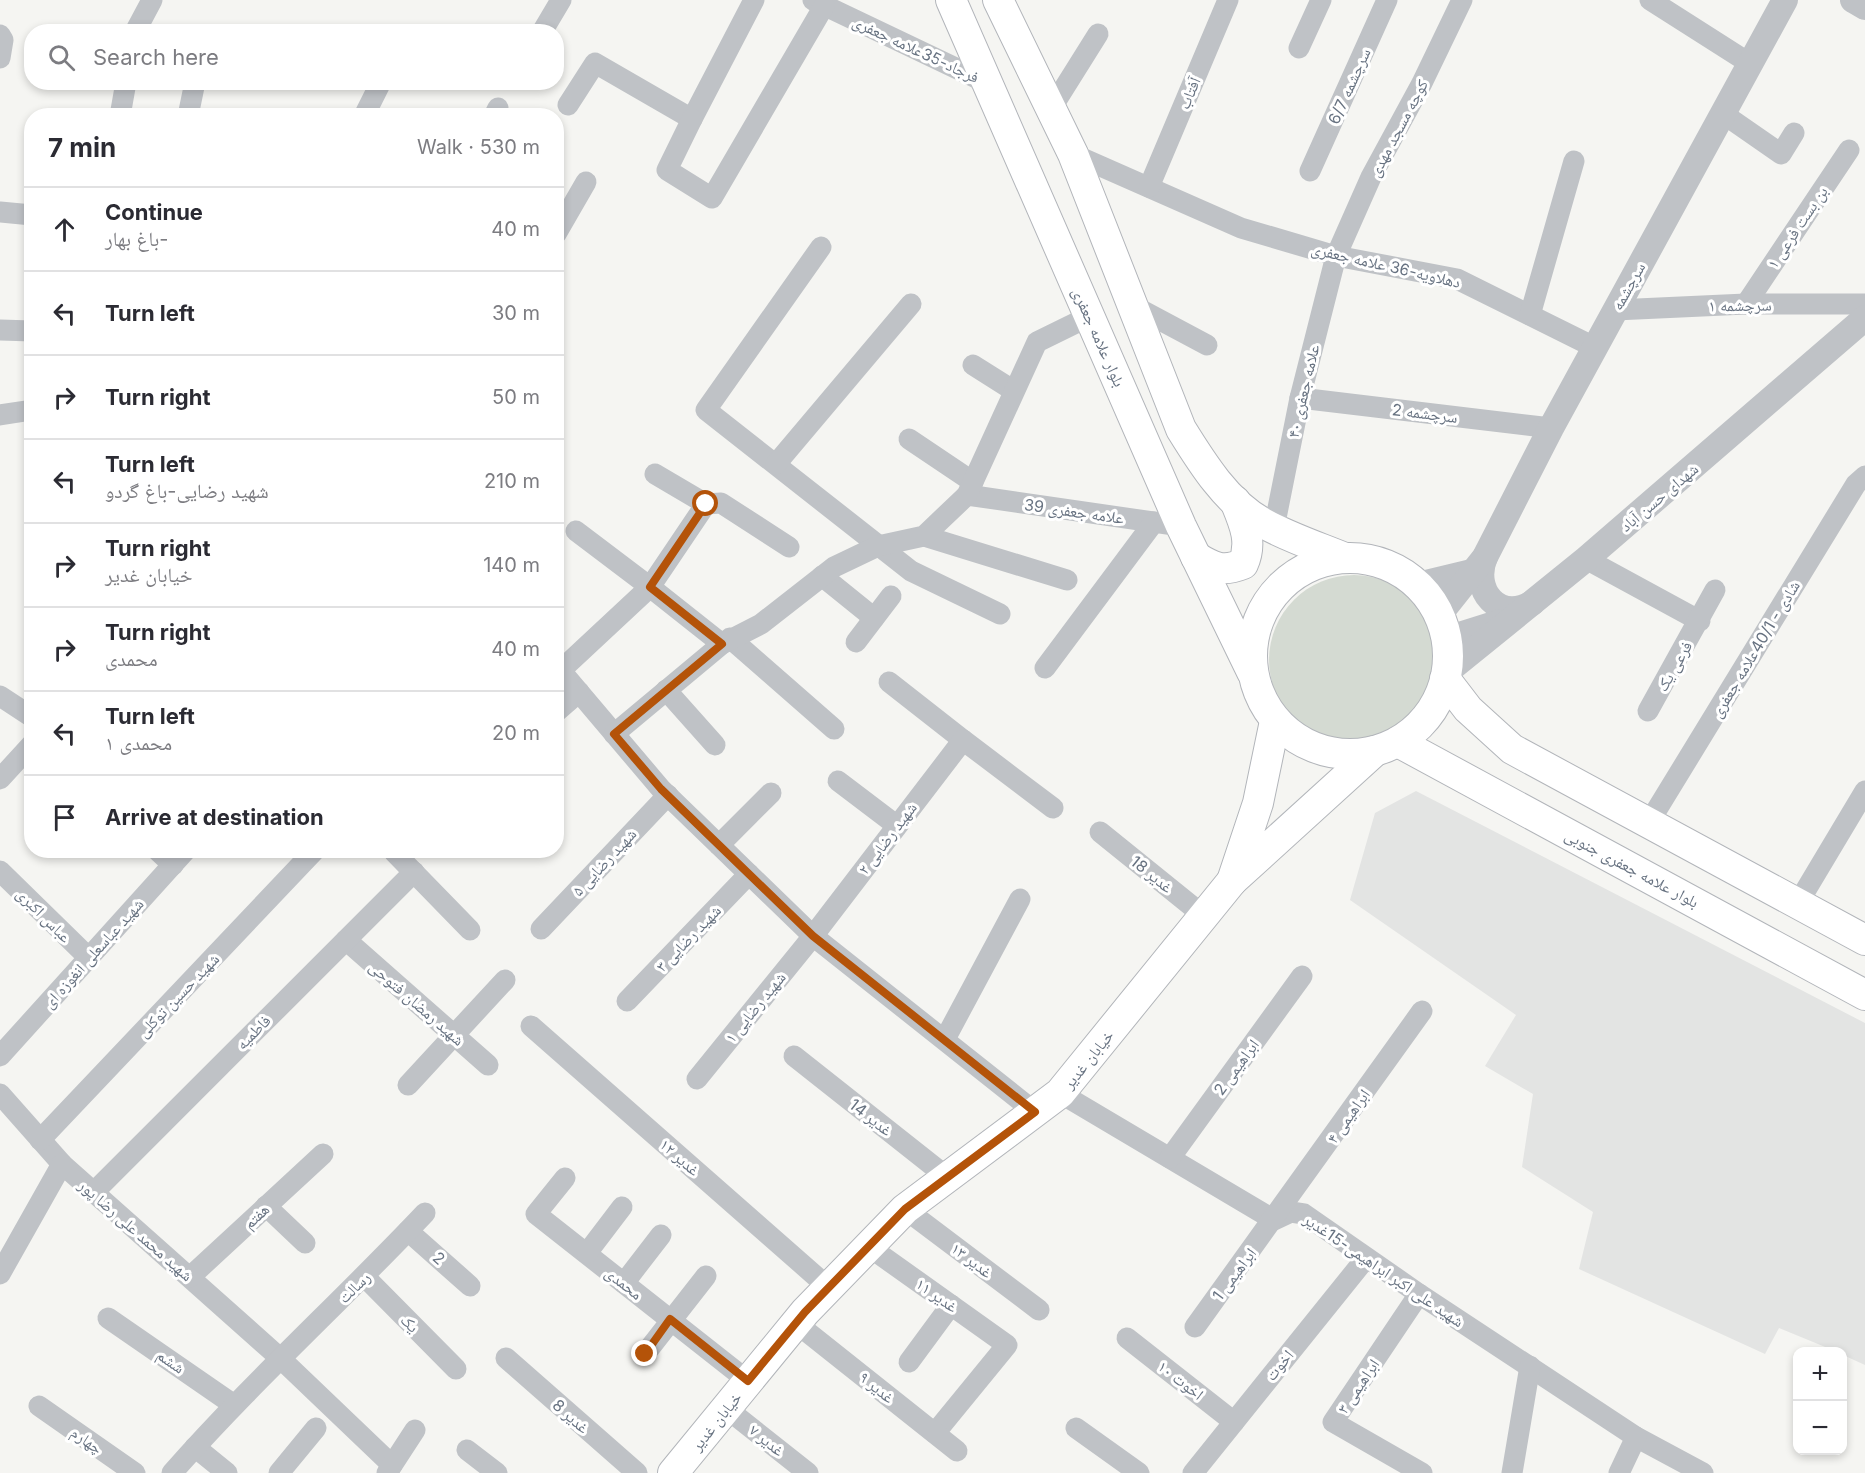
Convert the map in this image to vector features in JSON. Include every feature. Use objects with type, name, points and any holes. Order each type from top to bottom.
[{"type":"main road","name":"بلوار علامه جعفری","points":[[951,0],[1090,316],[1168,524],[1196,557],[1252,672]]},
{"type":"main road","points":[[998,0],[1073,154],[1181,429],[1205,468],[1235,500],[1263,523],[1345,558]]},
{"type":"main road","points":[[1196,557],[1217,569],[1230,569],[1243,564],[1248,553],[1248,533],[1235,500]]},
{"type":"main road","points":[[1386,746],[1339,753],[1304,743],[1275,721],[1260,698],[1252,672],[1254,631],[1273,594],[1305,568],[1345,558],[1371,560],[1396,570],[1418,585],[1443,627],[1447,675],[1468,709],[1512,749],[1865,940]]},
{"type":"main road","points":[[1232,881],[1386,746],[1422,721],[1435,704],[1447,675]]},
{"type":"main road","points":[[1232,881],[1258,803],[1275,721]]},
{"type":"main road","name":"بلوار علامه جعفری جنوبی","points":[[1386,746],[1625,864],[1865,995]]},
{"type":"main road","points":[[1625,864],[1648,824]]},
{"type":"main road","name":"خیابان غدیر","points":[[673,1473],[796,1323],[905,1209],[1060,1093],[1232,881]]},
{"type":"street","points":[[139,24],[152,0]]},
{"type":"street","points":[[547,24],[561,0]]},
{"type":"street","points":[[754,0],[667,170],[712,198],[818,3]]},
{"type":"street","name":"آفتاب","points":[[1149,187],[1228,0]]},
{"type":"street","points":[[1299,48],[1321,0]]},
{"type":"street","name":"سرچشمه 6/7","points":[[1310,171],[1387,0]]},
{"type":"street","name":"کوچه مسجد مهدی","points":[[1336,256],[1371,177],[1422,83],[1462,0]]},
{"type":"street","points":[[1650,0],[1749,63]]},
{"type":"street","name":"سرچشمه","points":[[1478,564],[1614,310],[1785,0]]},
{"type":"street","points":[[1853,0],[1865,7]]},
{"type":"street","name":"فرجاد-35علامه جعفری","points":[[818,3],[987,83]]},
{"type":"street","points":[[1051,109],[1098,34]]},
{"type":"street","points":[[568,105],[595,63],[692,119]]},
{"type":"street","points":[[121,108],[125,90]]},
{"type":"street","points":[[190,108],[193,90]]},
{"type":"street","points":[[368,108],[377,90]]},
{"type":"street","points":[[1722,113],[1781,154],[1794,133]]},
{"type":"street","name":"بن بست فرعی ۱","points":[[1746,304],[1848,150]]},
{"type":"street","name":"دهلاویه-36 علامه جعفری","points":[[1073,154],[1241,228],[1336,256],[1457,279],[1594,347]]},
{"type":"street","points":[[1530,315],[1574,161]]},
{"type":"street","points":[[564,220],[586,182]]},
{"type":"street","points":[[0,212],[24,214]]},
{"type":"street","points":[[821,247],[706,410],[911,572],[1000,614]]},
{"type":"street","name":"علامه جعفری ۴۰","points":[[1274,528],[1300,398],[1336,256]]},
{"type":"street","points":[[776,464],[911,304]]},
{"type":"street","name":"سرچشمه ۱","points":[[1614,310],[1746,304],[1865,304]]},
{"type":"street","points":[[1132,305],[1207,345]]},
{"type":"street","points":[[924,536],[970,489],[1036,342],[1090,316]]},
{"type":"street","name":"شهدای حسن آباد","points":[[1447,675],[1586,559],[1865,318]]},
{"type":"street","points":[[0,330],[24,331]]},
{"type":"street","points":[[973,365],[1014,391]]},
{"type":"street","name":"سرچشمه 2","points":[[1300,398],[1551,428]]},
{"type":"street","points":[[0,415],[24,411]]},
{"type":"street","points":[[909,440],[970,489]]},
{"type":"street","points":[[656,474],[706,504],[721,503],[789,547]]},
{"type":"street","name":"شادی - 40/1علامه جعفری","points":[[1648,824],[1862,485]]},
{"type":"street","name":"علامه جعفری 39","points":[[970,489],[1168,524]]},
{"type":"street","points":[[564,664],[650,587],[706,504]]},
{"type":"street","points":[[1045,668],[1168,524]]},
{"type":"street","points":[[576,531],[726,641],[834,729]]},
{"type":"street","points":[[614,734],[726,641],[761,624],[834,567],[878,546],[924,536],[1066,580]]},
{"type":"street","points":[[1586,559],[1700,621]]},
{"type":"street","points":[[1418,585],[1478,564]]},
{"type":"street","points":[[1478,564],[1483,591],[1491,601],[1514,609],[1526,607],[1536,601]]},
{"type":"street","points":[[1443,627],[1478,564]]},
{"type":"street","points":[[822,576],[874,618]]},
{"type":"street","name":"فرعی یک","points":[[1648,711],[1700,621],[1715,590]]},
{"type":"street","points":[[856,642],[891,596]]},
{"type":"street","points":[[1443,627],[1515,617]]},
{"type":"street","points":[[564,674],[668,795],[813,936],[1035,1112]]},
{"type":"street","points":[[889,682],[1053,808]]},
{"type":"street","points":[[666,690],[715,745]]},
{"type":"street","points":[[564,705],[579,692]]},
{"type":"street","points":[[0,696],[24,712]]},
{"type":"street","name":"شهید رضایی ۲","points":[[813,936],[963,740]]},
{"type":"street","points":[[0,779],[24,753]]},
{"type":"street","points":[[838,781],[896,825]]},
{"type":"street","points":[[1798,903],[1865,791]]},
{"type":"street","points":[[719,844],[771,793]]},
{"type":"street","name":"شهید رضایی ۵","points":[[541,929],[668,795]]},
{"type":"street","name":"غدیر 18","points":[[1100,832],[1204,915]]},
{"type":"street","name":"شهید عباسعلی انغوزه ای","points":[[0,1056],[89,958],[170,858]]},
{"type":"street","name":"شهید حسین توکلی","points":[[40,1140],[307,858]]},
{"type":"street","points":[[401,858],[470,930]]},
{"type":"street","name":"عباس اکبری","points":[[0,871],[89,958]]},
{"type":"street","name":"فاطمیه","points":[[93,1193],[414,872]]},
{"type":"street","name":"شهید رضایی ۳","points":[[627,1001],[749,874]]},
{"type":"street","points":[[945,1039],[1020,898]]},
{"type":"street","name":"شهید رضایی ۱","points":[[697,1079],[813,936]]},
{"type":"street","name":"شهید رمضان فتوحی","points":[[346,940],[488,1065]]},
{"type":"street","name":"ابراهیمی 2","points":[[1170,1158],[1302,976]]},
{"type":"street","points":[[408,1085],[505,980]]},
{"type":"street","name":"ابراهیمی ۴","points":[[1274,1220],[1422,1011]]},
{"type":"street","name":"غدیر ۱۲","points":[[531,1026],[828,1287]]},
{"type":"street","name":"غدیر 14","points":[[794,1056],[947,1177]]},
{"type":"street","points":[[1060,1093],[1274,1220]]},
{"type":"street","name":"شهید محمد علی رضا پور","points":[[0,1094],[62,1164],[280,1358],[389,1469]]},
{"type":"street","name":"هفتم","points":[[190,1277],[323,1154]]},
{"type":"street","points":[[0,1274],[62,1164]]},
{"type":"street","name":"محمدی","points":[[565,1178],[536,1214],[748,1381]]},
{"type":"street","points":[[266,1206],[305,1243]]},
{"type":"street","points":[[587,1253],[622,1207]]},
{"type":"street","name":"غدیر ۱۳","points":[[905,1209],[1039,1310]]},
{"type":"street","name":"شهید علی اکبر ابراهیمی-15غدیر","points":[[1274,1220],[1291,1212],[1304,1214],[1419,1294],[1636,1437],[1702,1473]]},
{"type":"street","name":"رسالت","points":[[172,1473],[234,1405],[364,1277],[425,1213]]},
{"type":"street","name":"ابراهیمی 1","points":[[1195,1327],[1274,1220]]},
{"type":"street","name":"2","points":[[408,1231],[470,1286]]},
{"type":"street","points":[[624,1283],[662,1235]]},
{"type":"street","name":"غدیر ۱۱","points":[[868,1246],[1007,1345],[934,1433]]},
{"type":"street","name":"اخوت","points":[[1193,1473],[1366,1258]]},
{"type":"street","points":[[645,1354],[670,1319],[706,1276]]},
{"type":"street","name":"یک","points":[[364,1277],[456,1369]]},
{"type":"street","name":"ابراهیمی ۳","points":[[1419,1294],[1333,1422],[1422,1473]]},
{"type":"street","points":[[909,1362],[951,1305]]},
{"type":"street","name":"ششم","points":[[108,1317],[234,1405]]},
{"type":"street","name":"غدیر ۹","points":[[796,1323],[957,1451]]},
{"type":"street","name":"اخوت ۱۰","points":[[1127,1338],[1234,1422]]},
{"type":"street","name":"غدیر 8","points":[[506,1359],[637,1473]]},
{"type":"street","points":[[1512,1473],[1530,1366]]},
{"type":"street","name":"چهارم","points":[[39,1406],[135,1473]]},
{"type":"street","name":"غدیر ۷","points":[[726,1408],[808,1473]]},
{"type":"street","points":[[279,1473],[316,1428]]},
{"type":"street","points":[[1076,1428],[1139,1473]]},
{"type":"street","points":[[389,1469],[415,1430]]},
{"type":"street","points":[[1619,1473],[1636,1437]]},
{"type":"street","points":[[195,1447],[227,1473]]},
{"type":"street","points":[[467,1450],[496,1473]]},
{"type":"shaded area","points":[[1354,575],[1386,582],[1414,600],[1432,628],[1439,660],[1432,692],[1414,720],[1386,738],[1354,745],[1322,738],[1294,720],[1276,692],[1269,660],[1276,628],[1294,600],[1322,582]]},
{"type":"shaded area","points":[[1416,791],[1865,1023],[1865,1365],[1847,1357],[1847,1347],[1825,1347],[1779,1328],[1765,1354],[1579,1269],[1593,1212],[1522,1167],[1533,1094],[1485,1066],[1516,1015],[1350,900],[1375,813]]},
{"type":"route","points":[[645,1354],[670,1319],[748,1381],[805,1312],[905,1209],[1035,1112],[813,936],[661,789],[614,734],[722,644],[650,587],[706,504]]}]
